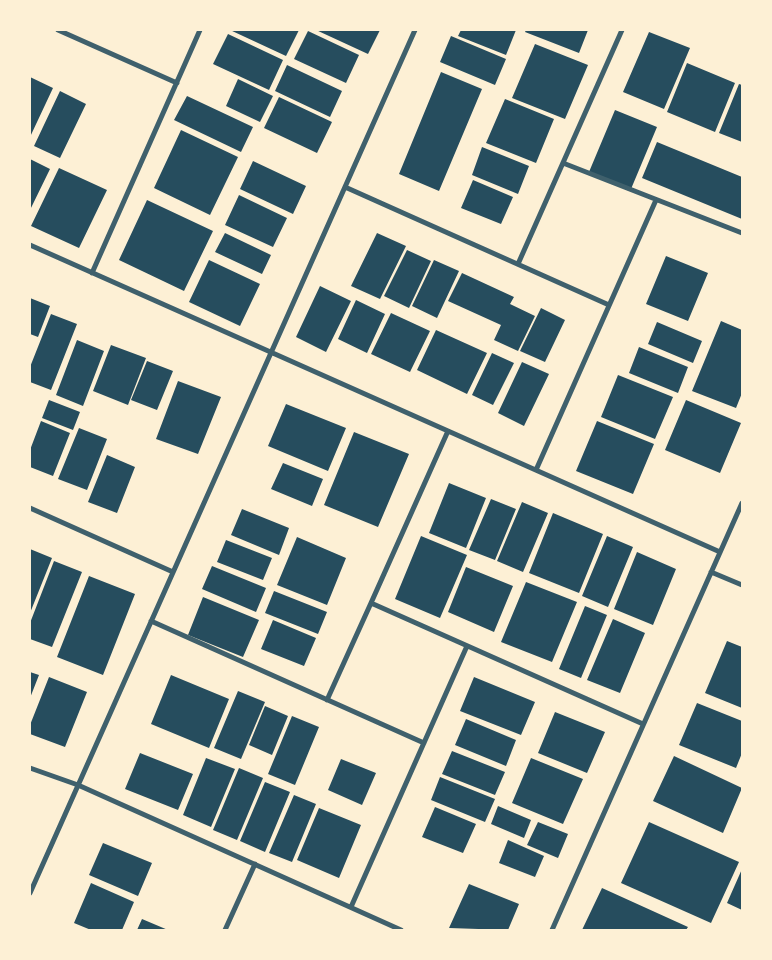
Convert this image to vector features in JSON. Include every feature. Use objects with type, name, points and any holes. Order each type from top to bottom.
[{"type":"street","points":[[59,30],[177,83]]},
{"type":"street","points":[[92,272],[200,30]]},
{"type":"street","points":[[30,892],[415,30]]},
{"type":"street","points":[[518,264],[622,30]]},
{"type":"street","points":[[563,163],[742,233]]},
{"type":"street","points":[[345,187],[609,305]]},
{"type":"street","points":[[536,470],[656,200]]},
{"type":"street","points":[[30,245],[720,552]]},
{"type":"street","points":[[327,700],[448,430]]},
{"type":"street","points":[[552,930],[742,503]]},
{"type":"street","points":[[30,508],[173,572]]},
{"type":"street","points":[[711,572],[742,586]]},
{"type":"street","points":[[371,603],[643,724]]},
{"type":"street","points":[[151,621],[424,743]]},
{"type":"street","points":[[351,906],[467,646]]},
{"type":"street","points":[[30,768],[78,785],[401,930]]},
{"type":"street","points":[[225,930],[255,864]]},
{"type":"building","points":[[230,30],[299,30],[286,56]]},
{"type":"building","points":[[316,30],[380,30],[368,54]]},
{"type":"building","points":[[461,30],[516,30],[506,55],[458,36]]},
{"type":"building","points":[[526,30],[588,30],[579,53],[525,32]]},
{"type":"building","points":[[308,31],[359,55],[346,83],[294,59]]},
{"type":"building","points":[[649,32],[690,48],[664,109],[623,92]]},
{"type":"building","points":[[228,34],[283,60],[269,90],[213,64]]},
{"type":"building","points":[[451,36],[506,59],[495,85],[440,62]]},
{"type":"building","points":[[535,44],[588,65],[565,119],[512,98]]},
{"type":"building","points":[[687,63],[735,83],[715,132],[667,112]]},
{"type":"building","points":[[287,65],[342,91],[330,117],[275,91]]},
{"type":"building","points":[[441,72],[482,89],[439,191],[399,174]]},
{"type":"building","points":[[30,77],[53,88],[30,137]]},
{"type":"building","points":[[238,79],[273,96],[260,122],[226,106]]},
{"type":"building","points":[[739,84],[742,85],[742,142],[719,133]]},
{"type":"building","points":[[60,91],[86,104],[60,158],[34,146]]},
{"type":"building","points":[[187,96],[253,127],[241,152],[174,120]]},
{"type":"building","points":[[279,97],[332,122],[317,153],[264,128]]},
{"type":"building","points":[[505,99],[554,119],[536,163],[486,143]]},
{"type":"building","points":[[615,110],[657,127],[631,189],[589,172]]},
{"type":"building","points":[[181,130],[238,157],[210,215],[154,188]]},
{"type":"building","points":[[657,142],[742,177],[742,219],[642,178]]},
{"type":"building","points":[[482,147],[529,166],[518,194],[472,175]]},
{"type":"building","points":[[30,159],[50,169],[30,210]]},
{"type":"building","points":[[253,161],[306,186],[293,214],[240,189]]},
{"type":"building","points":[[59,168],[107,190],[79,248],[31,226]]},
{"type":"building","points":[[473,180],[513,197],[501,224],[461,208]]},
{"type":"building","points":[[239,195],[287,218],[273,247],[225,225]]},
{"type":"building","points":[[147,200],[213,231],[184,291],[119,260]]},
{"type":"building","points":[[225,233],[271,255],[262,274],[215,252]]},
{"type":"building","points":[[377,233],[406,246],[380,299],[351,286]]},
{"type":"building","points":[[407,250],[431,261],[409,308],[384,296]]},
{"type":"building","points":[[666,256],[708,273],[688,321],[646,304]]},
{"type":"building","points":[[209,260],[260,284],[240,326],[189,302]]},
{"type":"building","points":[[434,260],[459,271],[437,318],[412,306]]},
{"type":"building","points":[[462,273],[514,297],[510,304],[535,316],[518,351],[494,340],[501,325],[448,301]]},
{"type":"building","points":[[320,286],[351,301],[326,352],[296,337]]},
{"type":"building","points":[[30,298],[50,306],[38,337],[30,334]]},
{"type":"building","points":[[356,300],[385,314],[367,353],[338,339]]},
{"type":"building","points":[[541,308],[565,320],[545,362],[520,351]]},
{"type":"building","points":[[391,313],[430,331],[410,372],[371,354]]},
{"type":"building","points":[[51,314],[77,324],[51,390],[30,382],[30,367]]},
{"type":"building","points":[[721,321],[742,330],[742,393],[736,408],[692,391]]},
{"type":"building","points":[[657,322],[702,341],[693,363],[648,344]]},
{"type":"building","points":[[436,330],[487,353],[467,394],[417,370]]},
{"type":"building","points":[[77,340],[104,351],[83,406],[56,395]]},
{"type":"building","points":[[111,345],[146,358],[128,405],[93,391]]},
{"type":"building","points":[[639,347],[688,367],[678,393],[629,373]]},
{"type":"building","points":[[492,353],[514,363],[493,405],[472,395]]},
{"type":"building","points":[[147,361],[173,371],[157,410],[131,400]]},
{"type":"building","points":[[522,362],[549,374],[524,426],[498,413]]},
{"type":"building","points":[[618,375],[673,397],[655,439],[601,417]]},
{"type":"building","points":[[178,381],[221,397],[198,454],[156,439]]},
{"type":"building","points":[[49,400],[80,412],[73,430],[42,418]]},
{"type":"building","points":[[686,400],[741,423],[720,473],[665,450]]},
{"type":"building","points":[[286,404],[346,428],[328,471],[268,446]]},
{"type":"building","points":[[41,421],[70,433],[53,476],[30,467],[30,450]]},
{"type":"building","points":[[597,421],[654,444],[633,494],[576,471]]},
{"type":"building","points":[[79,428],[107,439],[87,490],[58,479]]},
{"type":"building","points":[[354,432],[409,454],[378,527],[324,505]]},
{"type":"building","points":[[107,455],[135,467],[117,513],[88,502]]},
{"type":"building","points":[[283,463],[323,479],[312,506],[271,489]]},
{"type":"building","points":[[449,483],[486,498],[466,548],[429,533]]},
{"type":"building","points":[[491,499],[516,509],[495,560],[469,550]]},
{"type":"building","points":[[522,502],[548,513],[523,572],[497,561]]},
{"type":"building","points":[[242,509],[289,528],[279,555],[231,535]]},
{"type":"building","points":[[553,513],[603,534],[579,593],[529,573]]},
{"type":"building","points":[[421,536],[467,555],[440,618],[395,599]]},
{"type":"building","points":[[607,536],[633,547],[608,607],[582,596]]},
{"type":"building","points":[[297,537],[346,558],[327,605],[277,585]]},
{"type":"building","points":[[226,540],[272,558],[263,580],[217,562]]},
{"type":"building","points":[[30,549],[52,558],[30,613]]},
{"type":"building","points":[[637,552],[676,569],[653,625],[614,609]]},
{"type":"building","points":[[54,561],[82,572],[52,647],[30,639],[30,623]]},
{"type":"building","points":[[212,566],[266,588],[256,612],[202,589]]},
{"type":"building","points":[[466,567],[513,586],[494,632],[448,612]]},
{"type":"building","points":[[89,576],[135,594],[103,675],[57,657]]},
{"type":"building","points":[[526,582],[577,602],[552,662],[501,642]]},
{"type":"building","points":[[274,591],[327,612],[318,634],[265,613]]},
{"type":"building","points":[[203,597],[259,620],[243,657],[188,635]]},
{"type":"building","points":[[585,606],[607,615],[581,678],[559,669]]},
{"type":"building","points":[[613,619],[645,633],[620,693],[587,680]]},
{"type":"building","points":[[273,620],[316,638],[304,666],[261,649]]},
{"type":"building","points":[[727,641],[742,647],[742,708],[705,693]]},
{"type":"building","points":[[30,672],[39,675],[30,698]]},
{"type":"building","points":[[171,675],[229,699],[209,748],[151,724]]},
{"type":"building","points":[[49,677],[87,692],[65,747],[30,734],[30,725]]},
{"type":"building","points":[[474,677],[535,702],[521,735],[460,711]]},
{"type":"building","points":[[238,691],[265,702],[241,759],[214,748]]},
{"type":"building","points":[[697,703],[742,721],[742,753],[736,768],[679,745]]},
{"type":"building","points":[[265,706],[288,716],[272,755],[249,745]]},
{"type":"building","points":[[555,712],[605,732],[587,773],[538,753]]},
{"type":"building","points":[[292,716],[319,727],[295,785],[268,774]]},
{"type":"building","points":[[466,719],[516,740],[506,766],[455,745]]},
{"type":"building","points":[[452,751],[505,772],[495,795],[442,774]]},
{"type":"building","points":[[140,753],[193,774],[178,810],[125,789]]},
{"type":"building","points":[[674,756],[742,788],[723,833],[653,801]]},
{"type":"building","points":[[206,758],[235,769],[211,827],[183,815]]},
{"type":"building","points":[[531,758],[583,779],[563,824],[512,803]]},
{"type":"building","points":[[341,759],[376,773],[362,805],[328,790]]},
{"type":"building","points":[[239,768],[263,778],[237,840],[213,830]]},
{"type":"building","points":[[440,777],[495,799],[485,822],[431,800]]},
{"type":"building","points":[[265,782],[290,792],[265,852],[240,841]]},
{"type":"building","points":[[294,795],[316,804],[292,862],[269,853]]},
{"type":"building","points":[[498,806],[531,820],[524,838],[491,824]]},
{"type":"building","points":[[435,807],[476,824],[463,853],[422,837]]},
{"type":"building","points":[[319,808],[361,825],[339,878],[297,860]]},
{"type":"building","points":[[538,822],[568,834],[558,858],[527,845]]},
{"type":"building","points":[[649,822],[739,862],[711,923],[621,883]]},
{"type":"building","points":[[508,840],[544,856],[535,877],[499,863]]},
{"type":"building","points":[[103,843],[152,863],[138,896],[89,875]]},
{"type":"building","points":[[742,869],[742,910],[727,903]]},
{"type":"building","points":[[91,883],[134,902],[122,930],[91,930],[74,923]]},
{"type":"building","points":[[469,884],[519,904],[508,930],[449,928]]},
{"type":"building","points":[[602,888],[688,927],[686,930],[582,930]]},
{"type":"building","points":[[142,919],[168,930],[137,930]]}]
